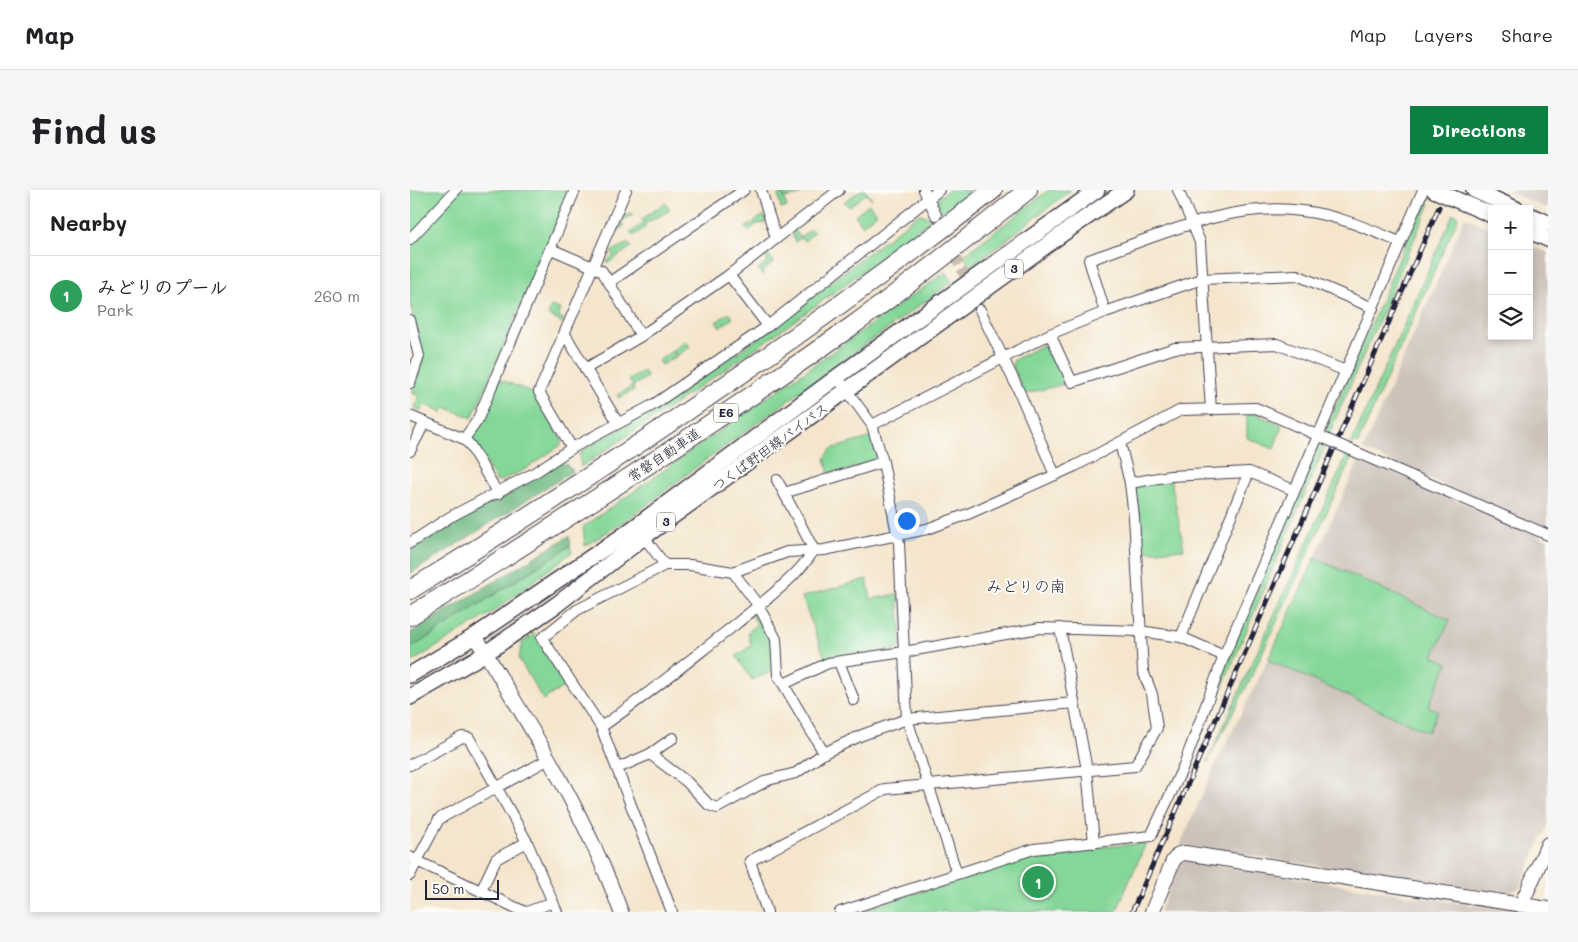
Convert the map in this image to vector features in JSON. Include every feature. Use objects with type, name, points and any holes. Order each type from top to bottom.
[{"type":"highway","name":"常磐自動車道","points":[[410,590],[602,469],[723,388],[843,303],[992,190]]},
{"type":"highway","name":"常磐自動車道","points":[[410,616],[618,485],[733,408],[853,324],[1028,190]]},
{"type":"main road","name":"つくば野田線バイパス","points":[[410,675],[475,636],[624,535],[837,377],[1097,190]]},
{"type":"main road","name":"つくば野田線バイパス","points":[[410,697],[486,653],[556,605],[644,537],[1126,190]]},
{"type":"main road","points":[[1434,190],[1488,213]]},
{"type":"main road","points":[[1474,190],[1507,205]]},
{"type":"main road","points":[[1533,217],[1548,223]]},
{"type":"main road","points":[[1533,233],[1548,239]]},
{"type":"street","points":[[410,239],[456,190]]},
{"type":"street","points":[[464,439],[476,421],[575,190]]},
{"type":"street","points":[[572,448],[539,392],[626,190]]},
{"type":"street","points":[[610,282],[744,190]]},
{"type":"street","points":[[761,190],[776,238]]},
{"type":"street","points":[[585,369],[641,336],[729,275],[839,190]]},
{"type":"street","points":[[410,543],[450,517],[498,494],[572,448],[653,405],[768,326],[926,194],[939,190]]},
{"type":"street","points":[[1178,190],[1200,242],[1210,410]]},
{"type":"street","points":[[840,912],[1034,849],[1151,836],[1156,829],[1184,765],[1224,656],[1294,490],[1322,437],[1346,371],[1423,190]]},
{"type":"street","points":[[926,194],[936,215]]},
{"type":"street","points":[[1105,312],[1088,260],[1192,224],[1246,212],[1302,210],[1339,219],[1400,242]]},
{"type":"street","points":[[551,249],[602,271],[641,336]]},
{"type":"street","points":[[729,275],[768,326]]},
{"type":"street","points":[[872,425],[1004,360],[1050,334],[1105,312],[1202,279],[1297,275],[1373,308]]},
{"type":"street","points":[[980,310],[1055,475]]},
{"type":"street","points":[[410,320],[419,356],[410,383]]},
{"type":"street","points":[[565,334],[618,424]]},
{"type":"street","points":[[1050,334],[1072,382],[1175,348],[1278,344],[1346,371]]},
{"type":"street","points":[[837,377],[872,425],[883,462],[898,537],[907,719],[957,874]]},
{"type":"street","points":[[672,912],[601,726],[542,638],[577,610],[665,565],[690,565],[733,572],[787,552],[814,550],[898,537],[955,520],[1055,475],[1181,410],[1256,408],[1548,535]]},
{"type":"street","points":[[410,416],[464,439],[470,445],[498,494]]},
{"type":"street","points":[[410,451],[425,422]]},
{"type":"street","points":[[768,912],[750,861],[885,789],[1135,766],[1157,728],[1152,694],[1143,671],[1130,483],[1120,443]]},
{"type":"street","points":[[784,493],[883,462]]},
{"type":"street","points":[[1130,483],[1170,476],[1249,472],[1294,490]]},
{"type":"street","points":[[1181,637],[1249,472]]},
{"type":"street","points":[[777,480],[814,550]]},
{"type":"street","points":[[644,537],[665,565]]},
{"type":"street","points":[[601,726],[642,699],[758,605],[808,560],[814,550]]},
{"type":"street","points":[[733,572],[758,605],[776,639],[778,675],[824,753]]},
{"type":"street","points":[[784,684],[828,663],[904,652],[1040,628],[1140,631],[1181,637],[1224,656]]},
{"type":"street","points":[[1060,628],[1087,770],[1094,842]]},
{"type":"street","points":[[475,636],[549,760],[594,848],[621,912]]},
{"type":"street","points":[[839,662],[854,700]]},
{"type":"street","points":[[650,754],[687,782],[709,805],[716,808],[768,780],[796,773],[824,753],[862,735],[907,719],[1074,703]]},
{"type":"street","points":[[410,766],[462,737],[469,738],[527,842],[555,907],[526,912],[414,859]]},
{"type":"street","points":[[618,768],[650,754],[673,738]]},
{"type":"street","points":[[410,875],[414,859],[439,819],[549,760]]},
{"type":"street","points":[[481,891],[496,859],[527,842]]},
{"type":"street","points":[[1522,905],[1548,844]]},
{"type":"street","points":[[1152,912],[1173,861],[1179,854],[1185,853],[1548,910]]},
{"type":"shaded area","points":[[1504,190],[1548,190],[1548,209]]},
{"type":"shaded area","points":[[1465,217],[1488,227],[1488,340],[1533,340],[1533,247],[1548,253],[1548,530],[1363,450]]},
{"type":"shaded area","points":[[1360,458],[1548,540],[1548,824],[1519,888],[1507,894],[1180,845],[1214,768],[1268,660]]},
{"type":"shaded area","points":[[1185,860],[1517,912],[1159,912],[1181,862]]},
{"type":"green space","points":[[410,190],[565,190],[569,194],[472,418],[445,407],[442,413],[439,410],[424,405],[421,411],[414,408],[419,396],[412,393],[423,358],[410,303]]},
{"type":"green space","points":[[799,190],[800,195],[785,198],[783,195],[787,207],[781,209],[778,195]]},
{"type":"green space","points":[[861,190],[865,190],[872,199],[865,194],[849,207],[844,202]]},
{"type":"green space","points":[[948,190],[971,190],[941,214],[937,199]]},
{"type":"green space","points":[[1049,190],[1071,190],[971,267],[963,256]]},
{"type":"green space","points":[[665,203],[670,210],[645,224],[646,227],[633,236],[630,233],[644,223],[642,219]]},
{"type":"green space","points":[[1423,203],[1430,203],[1329,434],[1326,429]]},
{"type":"green space","points":[[869,204],[877,213],[862,225],[855,215]]},
{"type":"green space","points":[[623,213],[625,216],[631,213],[633,215],[621,221],[624,226],[616,232],[613,228]]},
{"type":"green space","points":[[922,214],[932,219],[803,315],[581,467],[579,454],[586,448],[653,411],[704,376],[771,329],[917,215]]},
{"type":"green space","points":[[1453,214],[1457,215],[1458,218],[1358,443],[1351,444]]},
{"type":"green space","points":[[764,215],[766,221],[764,223],[757,224],[748,231],[745,228]]},
{"type":"green space","points":[[811,229],[814,233],[804,241],[801,238],[795,242],[792,232],[795,230],[800,237]]},
{"type":"green space","points":[[628,243],[631,247],[608,263],[607,261],[613,255],[611,252]]},
{"type":"green space","points":[[766,251],[774,262],[763,271],[762,275],[758,269],[768,261],[763,254]]},
{"type":"green space","points":[[946,272],[952,282],[691,471],[631,517],[585,546],[583,527]]},
{"type":"green space","points":[[551,306],[560,309],[558,316],[564,319],[562,323],[548,315]]},
{"type":"green space","points":[[729,313],[733,318],[720,327],[716,322]]},
{"type":"green space","points":[[686,341],[690,347],[677,356],[673,350]]},
{"type":"green space","points":[[1046,343],[1050,345],[1068,383],[1025,394],[1012,365],[1014,360]]},
{"type":"green space","points":[[672,351],[676,357],[661,365],[658,361]]},
{"type":"green space","points":[[643,371],[647,377],[633,386],[629,380]]},
{"type":"green space","points":[[499,379],[534,393],[562,440],[561,445],[524,470],[496,481],[471,436]]},
{"type":"green space","points":[[633,386],[634,390],[619,398],[617,395]]},
{"type":"green space","points":[[1247,413],[1254,413],[1282,425],[1274,449],[1247,438]]},
{"type":"green space","points":[[872,437],[878,457],[876,461],[829,476],[825,458],[831,449]]},
{"type":"green space","points":[[1319,445],[1325,446],[1202,735],[1200,734],[1224,668]]},
{"type":"green space","points":[[1347,455],[1351,459],[1250,680],[1207,762]]},
{"type":"green space","points":[[559,463],[566,464],[573,471],[410,574],[410,550],[481,507],[507,496]]},
{"type":"green space","points":[[1171,480],[1184,549],[1141,552],[1135,489],[1138,486]]},
{"type":"green space","points":[[569,536],[571,545],[410,649],[410,633]]},
{"type":"green space","points":[[570,546],[572,552],[493,612],[410,663],[410,649]]},
{"type":"green space","points":[[1315,558],[1450,620],[1433,656],[1448,663],[1428,706],[1438,711],[1428,732],[1268,660]]},
{"type":"green space","points":[[867,579],[871,599],[898,594],[902,645],[899,649],[825,659],[802,597]]},
{"type":"green space","points":[[757,613],[771,637],[774,671],[752,680],[736,656],[751,646],[748,632],[757,623],[751,616]]},
{"type":"green space","points":[[534,634],[566,685],[543,700],[519,659],[522,643]]},
{"type":"green space","points":[[1146,843],[1116,912],[857,912],[1039,853]]},
{"type":"tunnel","points":[[936,215],[977,303]]},
{"type":"railway","points":[[1132,912],[1439,207]]},
{"type":"place","name":"みどりのプール","points":[[1038,882]]},
{"type":"district","name":"みどりの南","points":[[1026,586]]}]
